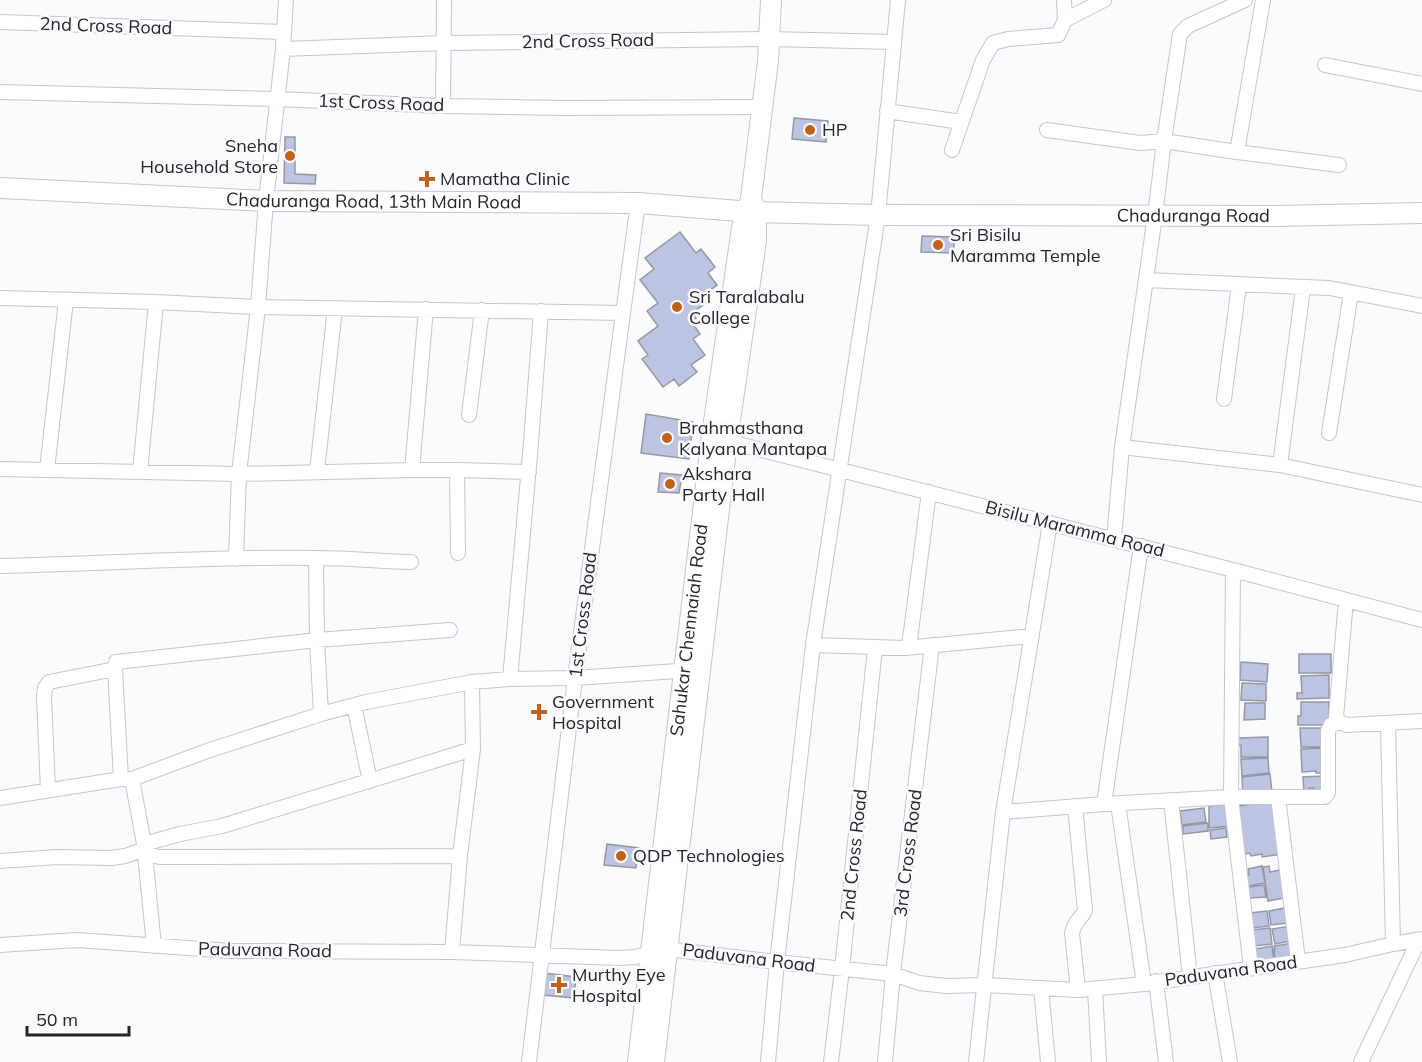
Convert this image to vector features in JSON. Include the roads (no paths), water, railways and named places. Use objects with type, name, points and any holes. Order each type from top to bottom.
[{"type":"street","points":[[236,559],[239,474],[258,307],[286,0]]},
{"type":"street","points":[[443,106],[444,0]]},
{"type":"street","name":"Sahukar Chennaiah Road","points":[[692,670],[756,241],[752,207],[770,39],[771,0]]},
{"type":"street","points":[[768,1062],[813,645],[878,215],[898,0]]},
{"type":"street","points":[[952,150],[982,60],[993,43],[1008,39],[1058,35],[1065,20],[1064,0]]},
{"type":"street","points":[[1065,20],[1104,0]]},
{"type":"street","points":[[1113,539],[1122,447],[1180,34],[1188,26],[1245,0]]},
{"type":"street","points":[[1237,152],[1263,0]]},
{"type":"street","name":"2nd Cross Road","points":[[0,22],[283,32]]},
{"type":"street","name":"2nd Cross Road","points":[[283,48],[770,39],[894,42]]},
{"type":"street","points":[[1325,65],[1422,84]]},
{"type":"street","name":"1st Cross Road","points":[[0,92],[443,106],[763,107]]},
{"type":"street","points":[[887,111],[961,122]]},
{"type":"street","points":[[1047,130],[1140,142],[1164,141],[1339,165]]},
{"type":"street","name":"Chaduranga Road, 13th Main Road","points":[[0,188],[266,201],[752,207]]},
{"type":"street","name":"1st Cross Road","points":[[529,1062],[575,678],[639,204]]},
{"type":"street","name":"Sahukar Chennaiah Road","points":[[638,1062],[659,950],[692,670],[712,435],[742,228],[752,207]]},
{"type":"street","name":"Chaduranga Road","points":[[752,207],[878,215],[1275,216],[1422,213]]},
{"type":"street","points":[[1146,280],[1329,288],[1422,306]]},
{"type":"street","points":[[1224,399],[1239,285]]},
{"type":"street","points":[[1280,465],[1303,288]]},
{"type":"street","points":[[1329,433],[1351,293]]},
{"type":"street","points":[[0,298],[258,307],[623,313]]},
{"type":"street","points":[[47,470],[66,300]]},
{"type":"street","points":[[140,472],[156,302]]},
{"type":"street","points":[[317,471],[335,308]]},
{"type":"street","points":[[412,470],[426,309]]},
{"type":"street","points":[[469,415],[482,310]]},
{"type":"street","points":[[510,679],[541,311]]},
{"type":"street","name":"Bisilu Maramma Road","points":[[727,441],[840,468],[1422,620]]},
{"type":"street","points":[[1122,447],[1280,465],[1422,495]]},
{"type":"street","points":[[0,469],[239,474],[412,470],[529,472]]},
{"type":"street","points":[[458,470],[458,553]]},
{"type":"street","points":[[909,647],[929,492]]},
{"type":"street","points":[[976,1062],[1003,812],[1050,523]]},
{"type":"street","points":[[1141,546],[1111,804],[1166,1062]]},
{"type":"street","points":[[316,558],[321,714]]},
{"type":"street","points":[[0,566],[316,558],[411,562]]},
{"type":"street","points":[[1233,570],[1231,797],[1251,968]]},
{"type":"street","points":[[1346,600],[1336,717],[1347,725],[1422,721]]},
{"type":"street","points":[[154,946],[145,849],[127,779],[116,662],[317,640],[450,630]]},
{"type":"street","points":[[813,645],[909,647],[1032,636]]},
{"type":"street","name":"3rd Cross Road","points":[[885,1062],[893,974],[932,645]]},
{"type":"street","name":"2nd Cross Road","points":[[831,1062],[875,648]]},
{"type":"street","points":[[48,790],[45,688],[49,682],[115,669]]},
{"type":"street","points":[[0,798],[127,779],[321,714],[354,705],[472,682],[692,670]]},
{"type":"street","points":[[452,952],[460,856],[473,749],[472,682]]},
{"type":"street","points":[[354,705],[370,781]]},
{"type":"street","points":[[1003,812],[1231,797],[1325,797],[1328,793],[1328,731],[1331,725],[1340,722]]},
{"type":"street","points":[[1388,723],[1394,944]]},
{"type":"street","points":[[0,861],[125,856],[473,749]]},
{"type":"street","points":[[1278,797],[1298,961]]},
{"type":"street","points":[[1171,800],[1190,977]]},
{"type":"street","points":[[1075,806],[1085,911],[1074,924],[1072,933],[1078,990]]},
{"type":"street","points":[[145,849],[160,856],[202,857],[460,856]]},
{"type":"street","points":[[1361,1062],[1420,939]]},
{"type":"street","name":"Paduvana Road","points":[[0,945],[77,940],[230,951],[452,952],[618,958],[635,957],[659,950],[893,974],[919,983],[946,986],[984,985],[1078,990],[1345,955],[1420,939]]},
{"type":"street","name":"Sahukar Chennaiah Road","points":[[654,1062],[659,950]]},
{"type":"street","points":[[1215,973],[1230,1062]]},
{"type":"street","points":[[1041,988],[1048,1062]]},
{"type":"street","points":[[1095,989],[1099,1062]]},
{"type":"place","name":"HP","points":[[810,130]]},
{"type":"place","name":"Sneha Household Store","points":[[290,156]]},
{"type":"place","name":"Mamatha Clinic","points":[[427,179]]},
{"type":"place","name":"Sri Bisilu Maramma Temple","points":[[938,245]]},
{"type":"place","name":"Sri Taralabalu College","points":[[677,307]]},
{"type":"place","name":"Brahmasthana Kalyana Mantapa","points":[[667,438]]},
{"type":"place","name":"Akshara Party Hall","points":[[670,484]]},
{"type":"place","name":"Government Hospital","points":[[539,712]]},
{"type":"place","name":"QDP Technologies","points":[[621,856]]},
{"type":"place","name":"Murthy Eye Hospital","points":[[559,985]]}]
